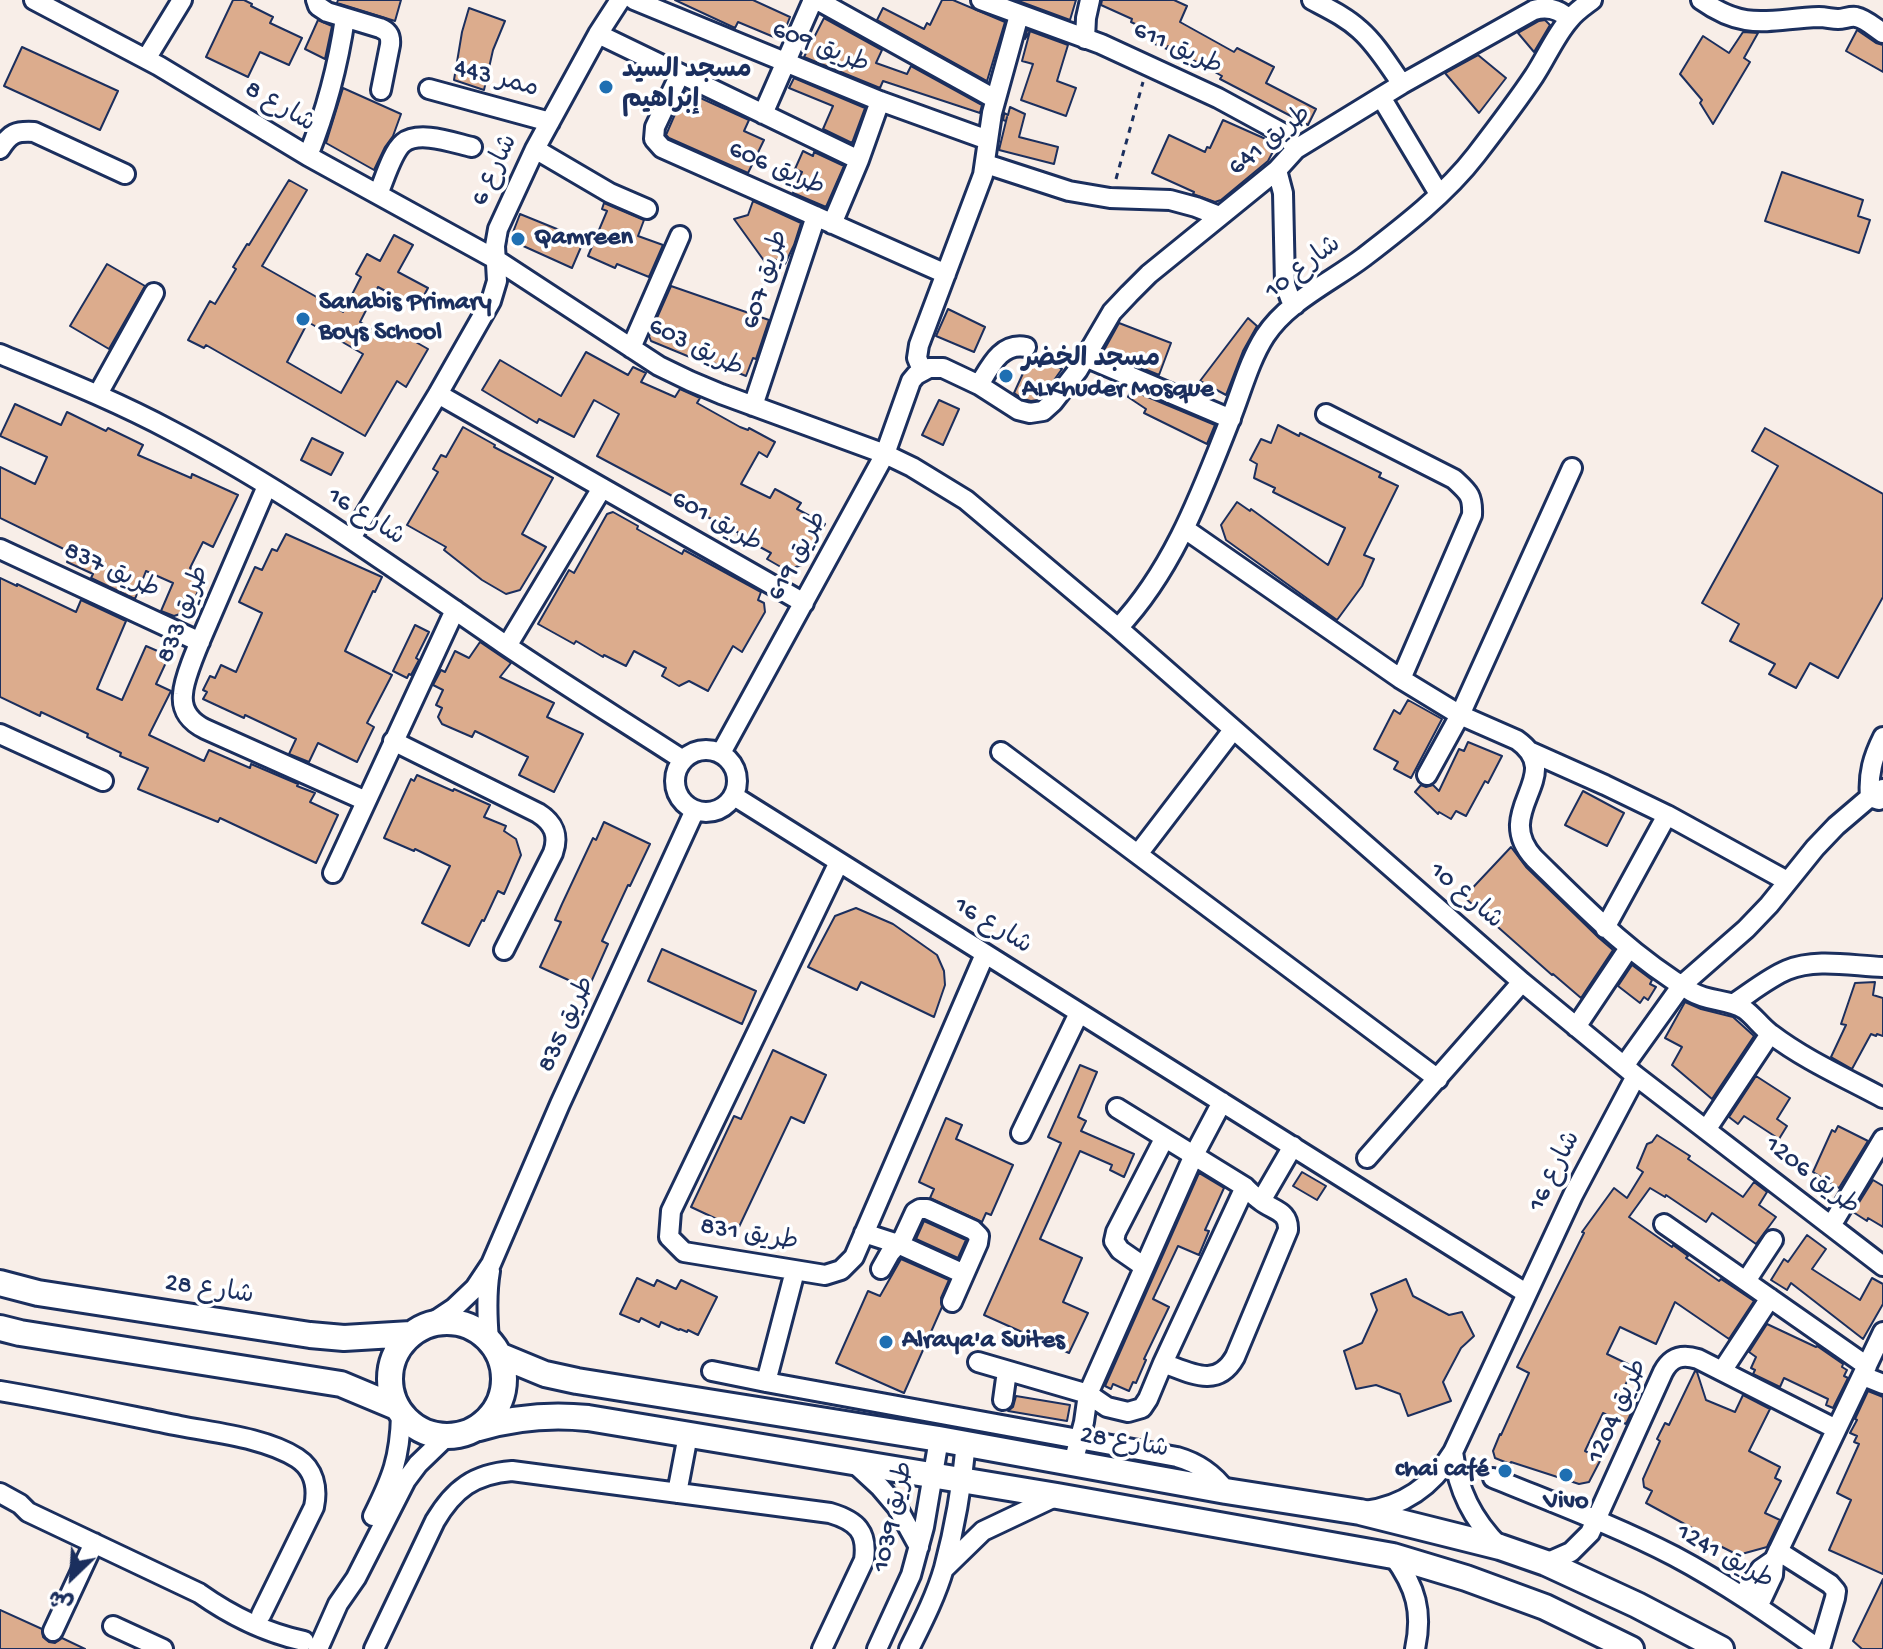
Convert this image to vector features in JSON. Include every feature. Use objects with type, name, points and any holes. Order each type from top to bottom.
[{"type":"main road","name":"شارع 28","points":[[0,1283],[38,1293],[310,1335],[344,1338],[421,1329]]},
{"type":"main road","points":[[399,1411],[390,1388],[390,1368],[398,1349],[421,1329],[451,1322],[472,1328],[494,1348],[504,1370],[500,1403],[479,1428]]},
{"type":"main road","points":[[0,1328],[341,1384],[399,1411],[422,1431],[446,1437],[522,1418],[566,1416],[1057,1496],[1393,1556],[1545,1607],[1627,1647]]},
{"type":"main road","name":"شارع 28","points":[[494,1348],[545,1374],[569,1379],[966,1443],[1226,1491],[1360,1512],[1500,1547],[1546,1563],[1637,1605],[1721,1649]]},
{"type":"street","name":"شارع 8","points":[[34,0],[56,6],[308,156],[497,260]]},
{"type":"street","points":[[146,59],[182,0]]},
{"type":"street","points":[[316,0],[322,10],[384,30],[390,36],[381,90]]},
{"type":"street","name":"شارع 6","points":[[351,538],[491,301],[497,281],[495,246],[498,229],[535,149],[620,0]]},
{"type":"street","name":"طريق 609","points":[[634,0],[880,101],[988,140]]},
{"type":"street","points":[[763,114],[815,0],[995,99]]},
{"type":"street","points":[[1085,39],[1090,0]]},
{"type":"street","points":[[1312,0],[1362,31],[1402,84]]},
{"type":"street","name":"شارع 10","points":[[1118,628],[1152,585],[1185,529],[1264,338],[1295,305],[1362,258],[1439,194],[1474,158],[1534,76],[1569,19],[1592,0]]},
{"type":"street","points":[[1701,0],[1717,12],[1735,19],[1753,22],[1853,16],[1883,33]]},
{"type":"street","points":[[1811,0],[1826,17]]},
{"type":"street","points":[[1853,16],[1864,0]]},
{"type":"street","name":"طريق 611","points":[[993,2],[1148,65],[1218,98],[1286,135],[1296,149]]},
{"type":"street","name":"طريق 641","points":[[979,385],[1018,410],[1030,413],[1043,411],[1082,364],[1112,312],[1129,294],[1149,274],[1277,170],[1296,149],[1402,84],[1534,10],[1549,8],[1564,13],[1569,19]]},
{"type":"street","name":"طريق 619","points":[[721,753],[885,454],[917,376],[917,352],[986,164],[995,99],[1019,15]]},
{"type":"street","points":[[308,156],[335,74],[345,18]]},
{"type":"street","points":[[598,34],[859,160]]},
{"type":"street","name":"طريق 606","points":[[680,74],[655,127],[654,139],[662,148],[946,274]]},
{"type":"street","name":"ممر 443","points":[[429,89],[550,122]]},
{"type":"street","points":[[1381,97],[1439,194]]},
{"type":"street","name":"طريق 607","points":[[753,406],[824,220],[859,160],[880,101]]},
{"type":"street","points":[[0,149],[7,138],[19,131],[34,132],[125,174]]},
{"type":"street","points":[[378,194],[396,153],[403,143],[414,137],[472,147]]},
{"type":"street","points":[[535,149],[610,193],[647,209]]},
{"type":"street","points":[[986,164],[1069,191],[1110,198],[1170,200],[1219,216]]},
{"type":"street","points":[[1277,170],[1283,193],[1285,284],[1295,305]]},
{"type":"street","points":[[631,348],[680,236]]},
{"type":"street","name":"طريق 603","points":[[497,260],[659,366],[753,406],[885,454]]},
{"type":"street","points":[[98,394],[154,293]]},
{"type":"street","points":[[917,376],[936,367],[943,368],[979,385],[1007,348],[1026,347]]},
{"type":"street","name":"شارع 16","points":[[0,354],[98,394],[173,431],[267,486],[351,538],[507,646],[683,760]]},
{"type":"street","points":[[1082,364],[1231,419]]},
{"type":"street","name":"طريق 601","points":[[438,394],[804,603]]},
{"type":"street","points":[[1326,414],[1443,473],[1467,490],[1473,501],[1472,515],[1401,679]]},
{"type":"street","name":"شارع 10","points":[[885,454],[966,500],[1118,628],[1522,982],[1630,1071]]},
{"type":"street","points":[[1427,775],[1460,715],[1572,468]]},
{"type":"street","name":"طريق 833","points":[[267,486],[200,642],[182,696],[184,706],[195,724],[366,801]]},
{"type":"street","points":[[507,646],[602,488]]},
{"type":"street","points":[[1185,529],[1401,679],[1460,715],[1517,740],[1531,752],[1667,815],[1787,881]]},
{"type":"street","name":"طريق 837","points":[[0,549],[200,642]]},
{"type":"street","points":[[333,873],[455,610]]},
{"type":"street","points":[[1138,854],[1233,730]]},
{"type":"street","points":[[0,734],[103,781]]},
{"type":"street","points":[[1879,796],[1869,778],[1883,737]]},
{"type":"street","points":[[393,741],[538,813],[554,830],[553,853],[504,950]]},
{"type":"street","points":[[705,749],[721,753],[735,767],[738,787],[734,796],[721,809],[713,812],[695,810],[680,798],[675,778],[677,768],[689,754],[705,749]]},
{"type":"street","points":[[1001,752],[1438,1079]]},
{"type":"street","points":[[1531,752],[1536,770],[1520,819],[1522,840],[1527,850],[1605,928],[1682,985],[1700,996],[1746,1010],[1770,1034],[1811,1060],[1883,1098]]},
{"type":"street","name":"شارع 16","points":[[734,796],[1526,1293]]},
{"type":"street","name":"شارع 16","points":[[1360,1512],[1379,1509],[1415,1495],[1430,1483],[1453,1452],[1630,1071],[1682,985],[1746,929],[1836,826],[1879,796]]},
{"type":"street","name":"طريق 835","points":[[421,1329],[454,1308],[475,1288],[491,1264],[560,1104],[695,810]]},
{"type":"street","points":[[1605,928],[1667,815]]},
{"type":"street","name":"طريق 831","points":[[839,862],[671,1211],[669,1237],[684,1252],[825,1275],[841,1270],[854,1257],[985,954]]},
{"type":"street","points":[[1576,1027],[1629,948]]},
{"type":"street","points":[[1733,1004],[1785,971],[1805,965],[1883,967]]},
{"type":"street","points":[[1367,1158],[1522,982]]},
{"type":"street","points":[[1021,1133],[1079,1013]]},
{"type":"street","points":[[1706,1130],[1770,1034]]},
{"type":"street","name":"طريق 1206","points":[[1630,1071],[1883,1266]]},
{"type":"street","points":[[1073,1463],[1088,1394],[1143,1266],[1222,1102]]},
{"type":"street","points":[[1117,1108],[1245,1187],[1261,1201],[1284,1214],[1289,1221],[1288,1230],[1231,1364],[1218,1376],[1208,1376],[1163,1363]]},
{"type":"street","points":[[1143,1266],[1120,1250],[1114,1241],[1164,1139]]},
{"type":"street","points":[[1831,1226],[1883,1139]]},
{"type":"street","points":[[1261,1201],[1293,1146]]},
{"type":"street","points":[[978,1362],[1088,1394],[1107,1407],[1128,1412],[1142,1408],[1245,1187]]},
{"type":"street","points":[[881,1269],[915,1212],[920,1209],[927,1209],[973,1230],[979,1236],[978,1243],[952,1302]]},
{"type":"street","points":[[1664,1224],[1770,1298],[1883,1384]]},
{"type":"street","points":[[864,1233],[898,1244],[964,1274]]},
{"type":"street","points":[[1746,1281],[1773,1240]]},
{"type":"street","name":"طريق 835","points":[[491,1264],[487,1289],[494,1348]]},
{"type":"street","points":[[766,1382],[795,1271]]},
{"type":"street","points":[[1722,1371],[1770,1298]]},
{"type":"street","points":[[1750,1602],[1771,1579],[1776,1555],[1883,1332]]},
{"type":"street","name":"طريق 1204","points":[[1597,1521],[1667,1364],[1682,1356],[1690,1356],[1722,1371],[1836,1429]]},
{"type":"street","points":[[712,1371],[766,1382],[1001,1412],[1080,1439],[1188,1461],[1210,1473],[1226,1491]]},
{"type":"street","points":[[1001,1412],[1007,1371]]},
{"type":"street","points":[[0,1391],[243,1438],[287,1453],[306,1465],[316,1485],[314,1507],[261,1615]]},
{"type":"street","points":[[338,1604],[347,1573],[393,1474],[398,1455],[399,1411]]},
{"type":"street","points":[[677,1493],[688,1435]]},
{"type":"street","points":[[316,1647],[338,1604],[356,1578],[406,1480],[446,1437]]},
{"type":"street","name":"طريق 1039","points":[[877,1649],[911,1575],[939,1439]]},
{"type":"street","points":[[909,1649],[944,1569],[962,1482],[966,1443]]},
{"type":"street","points":[[1453,1452],[1455,1470],[1467,1504],[1476,1520],[1500,1547]]},
{"type":"street","points":[[854,1463],[897,1507],[919,1547]]},
{"type":"street","points":[[374,1649],[445,1504],[475,1480],[493,1472],[512,1471],[843,1517],[862,1534],[866,1547],[864,1560],[822,1649]]},
{"type":"street","name":"طريق 1241","points":[[1493,1478],[1674,1556],[1820,1649]]},
{"type":"street","points":[[0,1493],[28,1512],[199,1593],[221,1608],[316,1647]]},
{"type":"street","points":[[944,1569],[983,1531],[1057,1496]]},
{"type":"street","points":[[0,1505],[15,1513],[28,1512]]},
{"type":"street","points":[[1546,1563],[1582,1544],[1597,1521]]},
{"type":"street","points":[[53,1631],[94,1543]]},
{"type":"street","points":[[1776,1555],[1830,1584],[1836,1591],[1820,1649]]},
{"type":"street","points":[[1393,1556],[1412,1585],[1417,1601],[1419,1618],[1415,1649]]},
{"type":"street","points":[[199,1593],[218,1595],[261,1615],[316,1647]]},
{"type":"street","points":[[113,1626],[163,1649]]},
{"type":"path","points":[[1110,198],[1148,65]]},
{"type":"building","points":[[233,0],[252,4],[273,17],[270,23],[302,38],[289,65],[260,52],[248,77],[206,57]]},
{"type":"building","points":[[338,0],[401,0],[395,21],[337,3]]},
{"type":"building","points":[[675,0],[753,0],[790,17],[781,40],[738,22],[735,28]]},
{"type":"building","points":[[942,0],[953,0],[1005,22],[987,81],[877,20],[883,8],[924,29],[927,23],[930,25]]},
{"type":"building","points":[[1016,0],[1076,0],[1070,20]]},
{"type":"building","points":[[1102,0],[1174,0],[1187,6],[1180,22],[1234,52],[1237,48],[1274,67],[1266,83],[1316,109],[1308,125],[1220,79],[1222,76],[1168,46],[1167,49],[1150,42],[1154,33],[1101,5]]},
{"type":"building","points":[[469,8],[505,21],[493,50],[484,90],[454,80]]},
{"type":"building","points":[[824,18],[882,50],[876,63],[907,74],[911,66],[982,105],[980,113],[883,81],[880,88],[804,57]]},
{"type":"building","points":[[318,20],[332,26],[325,59],[305,49]]},
{"type":"building","points":[[1545,20],[1550,25],[1534,52],[1518,33]]},
{"type":"building","points":[[1857,30],[1883,45],[1883,72],[1846,51]]},
{"type":"building","points":[[1030,31],[1068,45],[1057,81],[1076,88],[1066,116],[1021,100],[1033,64],[1022,61]]},
{"type":"building","points":[[1743,32],[1758,33],[1744,58],[1750,62],[1713,124],[1700,103],[1702,100],[1680,74],[1703,36],[1729,53]]},
{"type":"building","points":[[22,47],[118,91],[100,130],[4,86]]},
{"type":"building","points":[[1478,55],[1506,78],[1479,113],[1445,73]]},
{"type":"building","points":[[794,78],[865,108],[852,143],[823,129],[833,106],[789,88]]},
{"type":"building","points":[[343,88],[401,114],[374,170],[326,143]]},
{"type":"building","points":[[685,91],[749,120],[744,131],[764,140],[748,173],[666,135]]},
{"type":"building","points":[[1010,107],[1025,114],[1019,137],[1058,147],[1054,164],[999,150],[1007,117],[1006,121],[1003,120],[1004,113],[1008,115]]},
{"type":"building","points":[[1223,120],[1277,144],[1268,161],[1221,200],[1215,202],[1193,194],[1152,173],[1169,135],[1205,152]]},
{"type":"building","points":[[803,151],[813,156],[814,152],[844,166],[826,207],[793,193],[802,172],[795,169]]},
{"type":"building","points":[[1782,172],[1863,200],[1858,216],[1870,220],[1859,253],[1765,221]]},
{"type":"building","points":[[289,180],[307,190],[262,266],[343,312],[361,277],[356,274],[367,254],[380,261],[394,235],[413,245],[398,272],[428,288],[417,308],[378,287],[360,322],[387,338],[393,329],[428,349],[406,387],[397,381],[365,436],[206,345],[204,348],[188,340],[210,301],[215,304],[236,269],[233,267]],"holes":[[[308,322],[363,354],[341,393],[287,362]]]},
{"type":"building","points":[[753,201],[801,223],[785,264],[771,258],[765,262],[734,219],[748,215]]},
{"type":"building","points":[[604,203],[644,220],[638,236],[663,245],[649,277],[617,264],[615,268],[588,256],[607,211],[602,209]]},
{"type":"building","points":[[520,214],[584,240],[572,268],[510,240]]},
{"type":"building","points":[[107,264],[145,286],[109,349],[70,326]]},
{"type":"building","points":[[671,286],[769,320],[756,359],[753,358],[746,376],[651,341],[649,336]]},
{"type":"building","points":[[948,309],[985,327],[974,352],[936,336]]},
{"type":"building","points":[[1248,318],[1257,326],[1243,351],[1226,395],[1200,381]]},
{"type":"building","points":[[1119,323],[1171,343],[1159,375],[1103,352]]},
{"type":"building","points":[[586,352],[628,375],[633,367],[646,373],[641,382],[675,397],[680,389],[700,398],[697,403],[775,442],[767,457],[759,452],[741,484],[770,498],[775,489],[801,503],[797,509],[825,524],[802,565],[786,570],[767,559],[771,553],[739,533],[597,456],[619,414],[594,400],[574,437],[539,419],[537,423],[482,390],[500,360],[561,396]]},
{"type":"building","points":[[1034,355],[1062,369],[1044,394],[1038,400],[1031,401],[1014,393]]},
{"type":"building","points":[[1131,390],[1215,425],[1207,444],[1144,413],[1146,409],[1128,397]]},
{"type":"building","points":[[939,400],[959,409],[943,445],[922,435]]},
{"type":"building","points":[[15,404],[61,425],[67,412],[106,431],[108,428],[143,445],[138,455],[191,478],[192,474],[238,495],[213,547],[203,542],[190,568],[205,576],[189,611],[174,616],[161,611],[173,583],[146,571],[135,599],[91,578],[93,574],[67,562],[72,553],[0,518],[0,467],[35,484],[47,457],[0,436]]},
{"type":"building","points":[[1278,425],[1381,473],[1379,477],[1398,486],[1364,555],[1374,559],[1362,586],[1337,620],[1226,540],[1221,525],[1237,502],[1328,565],[1345,528],[1273,492],[1275,488],[1254,478],[1257,464],[1250,460],[1261,439],[1271,443]]},
{"type":"building","points":[[463,427],[553,478],[522,534],[546,547],[520,590],[506,594],[482,580],[444,550],[446,547],[407,525],[438,472],[433,469],[441,455],[446,457]]},
{"type":"building","points":[[1765,428],[1883,494],[1883,597],[1838,678],[1810,663],[1796,688],[1769,674],[1775,664],[1730,641],[1739,624],[1702,603],[1778,466],[1752,451]]},
{"type":"building","points":[[312,438],[343,453],[331,475],[301,460]]},
{"type":"building","points":[[613,512],[682,554],[684,550],[761,592],[758,600],[764,603],[765,612],[742,652],[733,646],[708,691],[689,681],[679,686],[662,676],[666,668],[634,651],[626,666],[576,641],[574,644],[538,624],[569,570],[574,573],[607,514]]},
{"type":"building","points":[[286,534],[382,577],[345,651],[392,675],[367,723],[374,727],[357,762],[318,743],[309,762],[289,754],[296,739],[203,699],[207,692],[203,690],[210,676],[215,678],[221,665],[236,672],[262,613],[239,602],[255,567],[262,570],[272,549],[277,551]]},
{"type":"building","points":[[0,578],[76,612],[81,600],[126,621],[97,689],[122,700],[146,646],[169,656],[156,684],[171,691],[149,735],[204,761],[209,750],[250,768],[251,764],[315,793],[310,802],[338,815],[316,863],[220,818],[218,822],[138,789],[148,768],[120,756],[121,753],[87,737],[88,734],[0,697]]},
{"type":"building","points":[[415,625],[429,632],[416,658],[419,660],[407,678],[393,671]]},
{"type":"building","points":[[480,642],[511,663],[500,677],[554,703],[547,717],[583,734],[554,792],[519,775],[528,757],[475,731],[472,737],[442,724],[438,717],[442,708],[436,705],[443,690],[433,685],[441,670],[445,672],[455,651],[469,658]]},
{"type":"building","points":[[1408,700],[1442,719],[1411,778],[1394,769],[1398,762],[1374,749],[1394,710],[1400,714]]},
{"type":"building","points":[[1468,742],[1502,756],[1466,816],[1456,811],[1451,819],[1438,814],[1415,792],[1421,785],[1433,785],[1439,791],[1459,749],[1464,751]]},
{"type":"building","points":[[417,775],[490,805],[484,817],[506,826],[504,831],[516,839],[521,855],[504,894],[498,891],[469,946],[422,923],[450,866],[384,838],[411,779],[414,781]]},
{"type":"building","points":[[1583,791],[1624,813],[1607,846],[1565,825]]},
{"type":"building","points":[[604,822],[650,844],[602,941],[608,944],[588,989],[540,967],[561,922],[555,920],[562,904],[593,838],[596,840]]},
{"type":"building","points":[[1511,847],[1526,867],[1613,950],[1581,998],[1464,897]]},
{"type":"building","points":[[856,908],[893,924],[937,955],[944,971],[945,985],[934,1017],[861,982],[857,990],[808,967],[835,916]]},
{"type":"building","points":[[662,949],[756,991],[742,1024],[648,981]]},
{"type":"building","points":[[1632,965],[1652,980],[1650,984],[1656,987],[1648,1000],[1644,997],[1640,1003],[1618,986]]},
{"type":"building","points":[[1875,982],[1873,995],[1883,998],[1883,1036],[1871,1034],[1852,1069],[1831,1057],[1846,1025],[1841,1024],[1855,983]]},
{"type":"building","points":[[1685,1002],[1733,1017],[1754,1036],[1712,1099],[1672,1065],[1682,1047],[1665,1038]]},
{"type":"building","points":[[773,1050],[826,1075],[804,1123],[791,1117],[738,1229],[691,1207],[734,1116],[741,1119]]},
{"type":"building","points":[[1080,1065],[1097,1072],[1078,1117],[1086,1121],[1081,1131],[1134,1154],[1124,1177],[1110,1170],[1112,1165],[1080,1151],[1040,1239],[1082,1258],[1063,1302],[1088,1313],[1069,1353],[984,1315],[1061,1143],[1048,1137]]},
{"type":"building","points":[[1756,1076],[1790,1098],[1777,1119],[1787,1126],[1779,1139],[1744,1116],[1738,1124],[1729,1117]]},
{"type":"building","points":[[946,1118],[962,1125],[956,1139],[1013,1165],[991,1215],[986,1213],[982,1222],[930,1198],[934,1189],[919,1182]]},
{"type":"building","points":[[1838,1126],[1868,1141],[1839,1188],[1813,1172],[1832,1130],[1835,1132]]},
{"type":"building","points":[[1657,1135],[1743,1197],[1754,1182],[1767,1192],[1759,1205],[1776,1217],[1756,1244],[1712,1213],[1706,1222],[1650,1188],[1629,1217],[1673,1245],[1719,1281],[1721,1279],[1754,1301],[1729,1339],[1675,1302],[1656,1344],[1620,1327],[1607,1354],[1634,1367],[1617,1402],[1633,1409],[1626,1424],[1603,1413],[1585,1451],[1601,1459],[1589,1482],[1579,1484],[1495,1458],[1493,1451],[1529,1373],[1517,1367],[1582,1232],[1614,1188],[1627,1198],[1643,1172],[1637,1168],[1647,1144]]},
{"type":"building","points":[[1302,1172],[1326,1186],[1317,1200],[1293,1186]]},
{"type":"building","points":[[1199,1173],[1224,1188],[1205,1230],[1209,1231],[1199,1255],[1178,1246],[1153,1299],[1169,1307],[1136,1383],[1133,1382],[1129,1391],[1113,1384],[1111,1389],[1105,1386]]},
{"type":"building","points":[[1873,1180],[1883,1186],[1883,1227],[1853,1212]]},
{"type":"building","points":[[924,1221],[966,1240],[958,1258],[916,1239]]},
{"type":"building","points":[[1807,1235],[1826,1249],[1812,1269],[1860,1300],[1872,1278],[1883,1284],[1883,1304],[1863,1339],[1791,1283],[1787,1290],[1771,1280],[1784,1259],[1788,1262]]},
{"type":"building","name":"Alraya'a Suites","points":[[901,1259],[949,1280],[941,1298],[942,1307],[904,1393],[836,1363],[868,1291],[880,1296]]},
{"type":"building","points":[[637,1278],[654,1286],[657,1280],[676,1289],[681,1280],[717,1297],[698,1335],[661,1322],[659,1327],[641,1318],[639,1322],[620,1314]]},
{"type":"building","points":[[1406,1279],[1413,1296],[1449,1315],[1462,1312],[1474,1336],[1461,1348],[1443,1382],[1451,1401],[1408,1416],[1400,1394],[1376,1385],[1356,1389],[1344,1351],[1362,1343],[1377,1310],[1371,1294]]},
{"type":"building","points":[[1767,1324],[1817,1346],[1843,1364],[1842,1367],[1847,1370],[1844,1376],[1848,1378],[1833,1408],[1826,1405],[1828,1399],[1784,1378],[1780,1387],[1753,1374],[1755,1370],[1751,1368],[1756,1357],[1749,1352]]},
{"type":"building","points":[[1695,1371],[1706,1400],[1735,1412],[1743,1395],[1770,1409],[1749,1451],[1780,1467],[1775,1478],[1781,1481],[1765,1513],[1780,1520],[1767,1547],[1738,1555],[1646,1503],[1652,1491],[1644,1487],[1643,1479],[1660,1441],[1657,1439],[1665,1423],[1669,1425]]},
{"type":"building","points":[[1868,1391],[1883,1397],[1883,1574],[1829,1550],[1851,1500],[1837,1493],[1859,1444],[1854,1442],[1857,1436],[1850,1433]]},
{"type":"building","points":[[1016,1396],[1070,1405],[1067,1421],[1008,1411],[1013,1407]]},
{"type":"building","points":[[1883,1579],[1883,1649],[1862,1649],[1853,1641]]},
{"type":"building","points":[[0,1610],[42,1629],[43,1637],[49,1642],[55,1643],[62,1638],[85,1649],[0,1649]]},
{"type":"place","name":"مسجد السيد إبراهيم","points":[[606,87]]},
{"type":"place","name":"Qamreen","points":[[518,239]]},
{"type":"place","name":"Sanabis Primary Boys School","points":[[303,319]]},
{"type":"place","name":"مسجد الخضر ALKhuder Mosque","points":[[1006,376]]},
{"type":"place","name":"Alraya'a Suites","points":[[886,1342]]},
{"type":"place","name":"chai café","points":[[1505,1471]]},
{"type":"place","name":"Vivo","points":[[1566,1475]]}]
